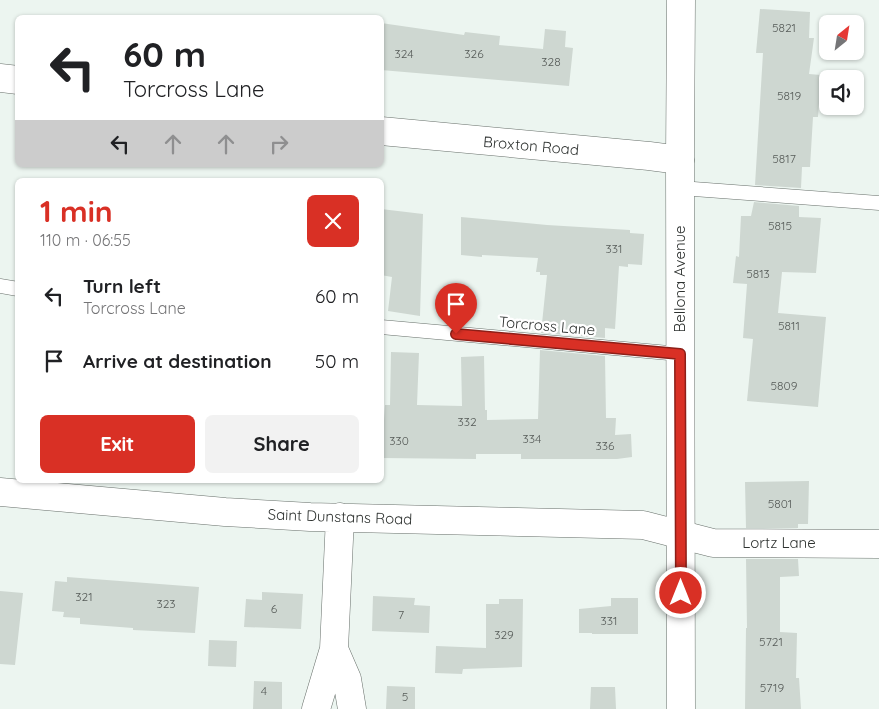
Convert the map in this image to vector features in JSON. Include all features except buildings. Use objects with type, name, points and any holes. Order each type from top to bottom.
[{"type":"street","name":"Bellona Avenue","points":[[682,0],[680,160],[682,709]]},
{"type":"street","points":[[0,78],[15,80]]},
{"type":"street","name":"Broxton Road","points":[[384,131],[680,160]]},
{"type":"street","name":"Saint Dunstans Road","points":[[0,492],[225,512],[643,525],[680,535]]},
{"type":"street","points":[[316,709],[334,649],[340,517]]},
{"type":"street","name":"Lortz Lane","points":[[680,535],[713,543],[879,544]]},
{"type":"street","points":[[334,649],[347,679],[352,709]]},
{"type":"lane","points":[[680,188],[879,203]]},
{"type":"lane","points":[[0,286],[15,288]]},
{"type":"lane","name":"Torcross Lane","points":[[384,327],[680,354]]},
{"type":"route","points":[[456,334],[680,354],[681,593]]}]
